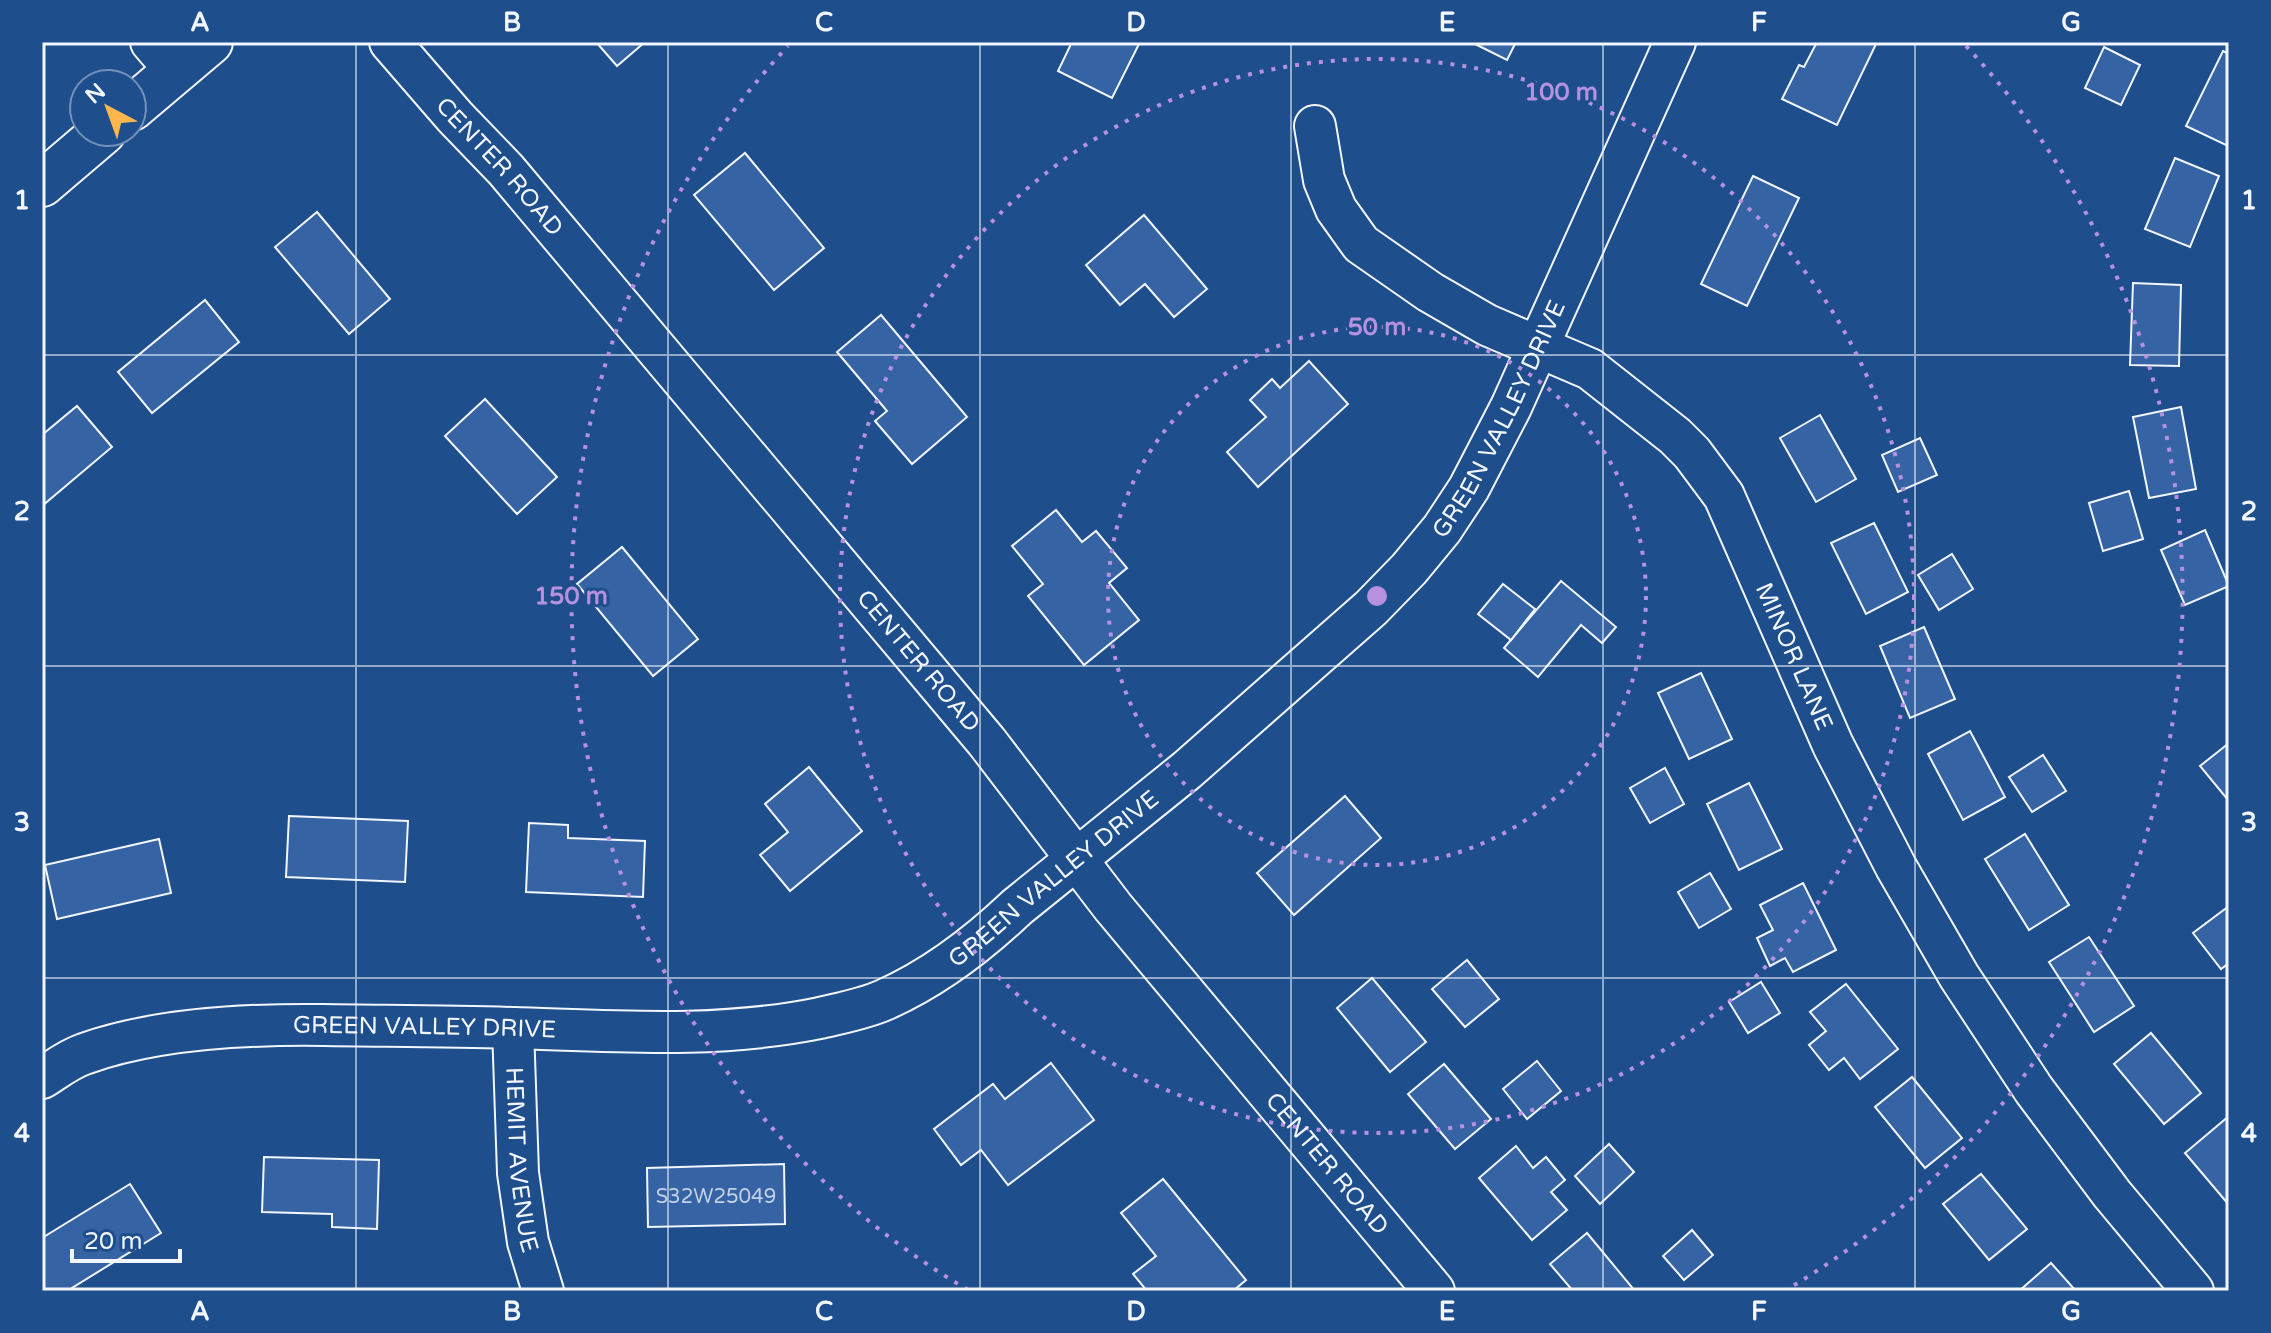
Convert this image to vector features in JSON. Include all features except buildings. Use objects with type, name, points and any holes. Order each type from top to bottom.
[{"type":"main road","points":[[148,81],[163,56],[210,42]]},
{"type":"main road","points":[[42,184],[84,148]]},
{"type":"street","name":"CENTER ROAD","points":[[390,42],[506,170],[946,693],[1113,907],[1434,1291]]},
{"type":"street","name":"GREEN VALLEY DRIVE","points":[[42,1078],[81,1055],[108,1046],[209,1028],[288,1025],[599,1032],[734,1030],[852,1011],[882,1002],[929,978],[994,929],[1187,770],[1371,608],[1442,529],[1469,488],[1511,407],[1675,42]]},
{"type":"street","name":"MINOR LANE","points":[[1315,126],[1324,180],[1336,209],[1361,244],[1430,292],[1487,325],[1590,369],[1692,453],[1724,496],[1833,745],[1896,867],[1959,976],[2034,1090],[2112,1194],[2193,1291]]},
{"type":"street","name":"HEMIT AVENUE","points":[[513,1028],[518,1173],[528,1242],[543,1291]]}]
